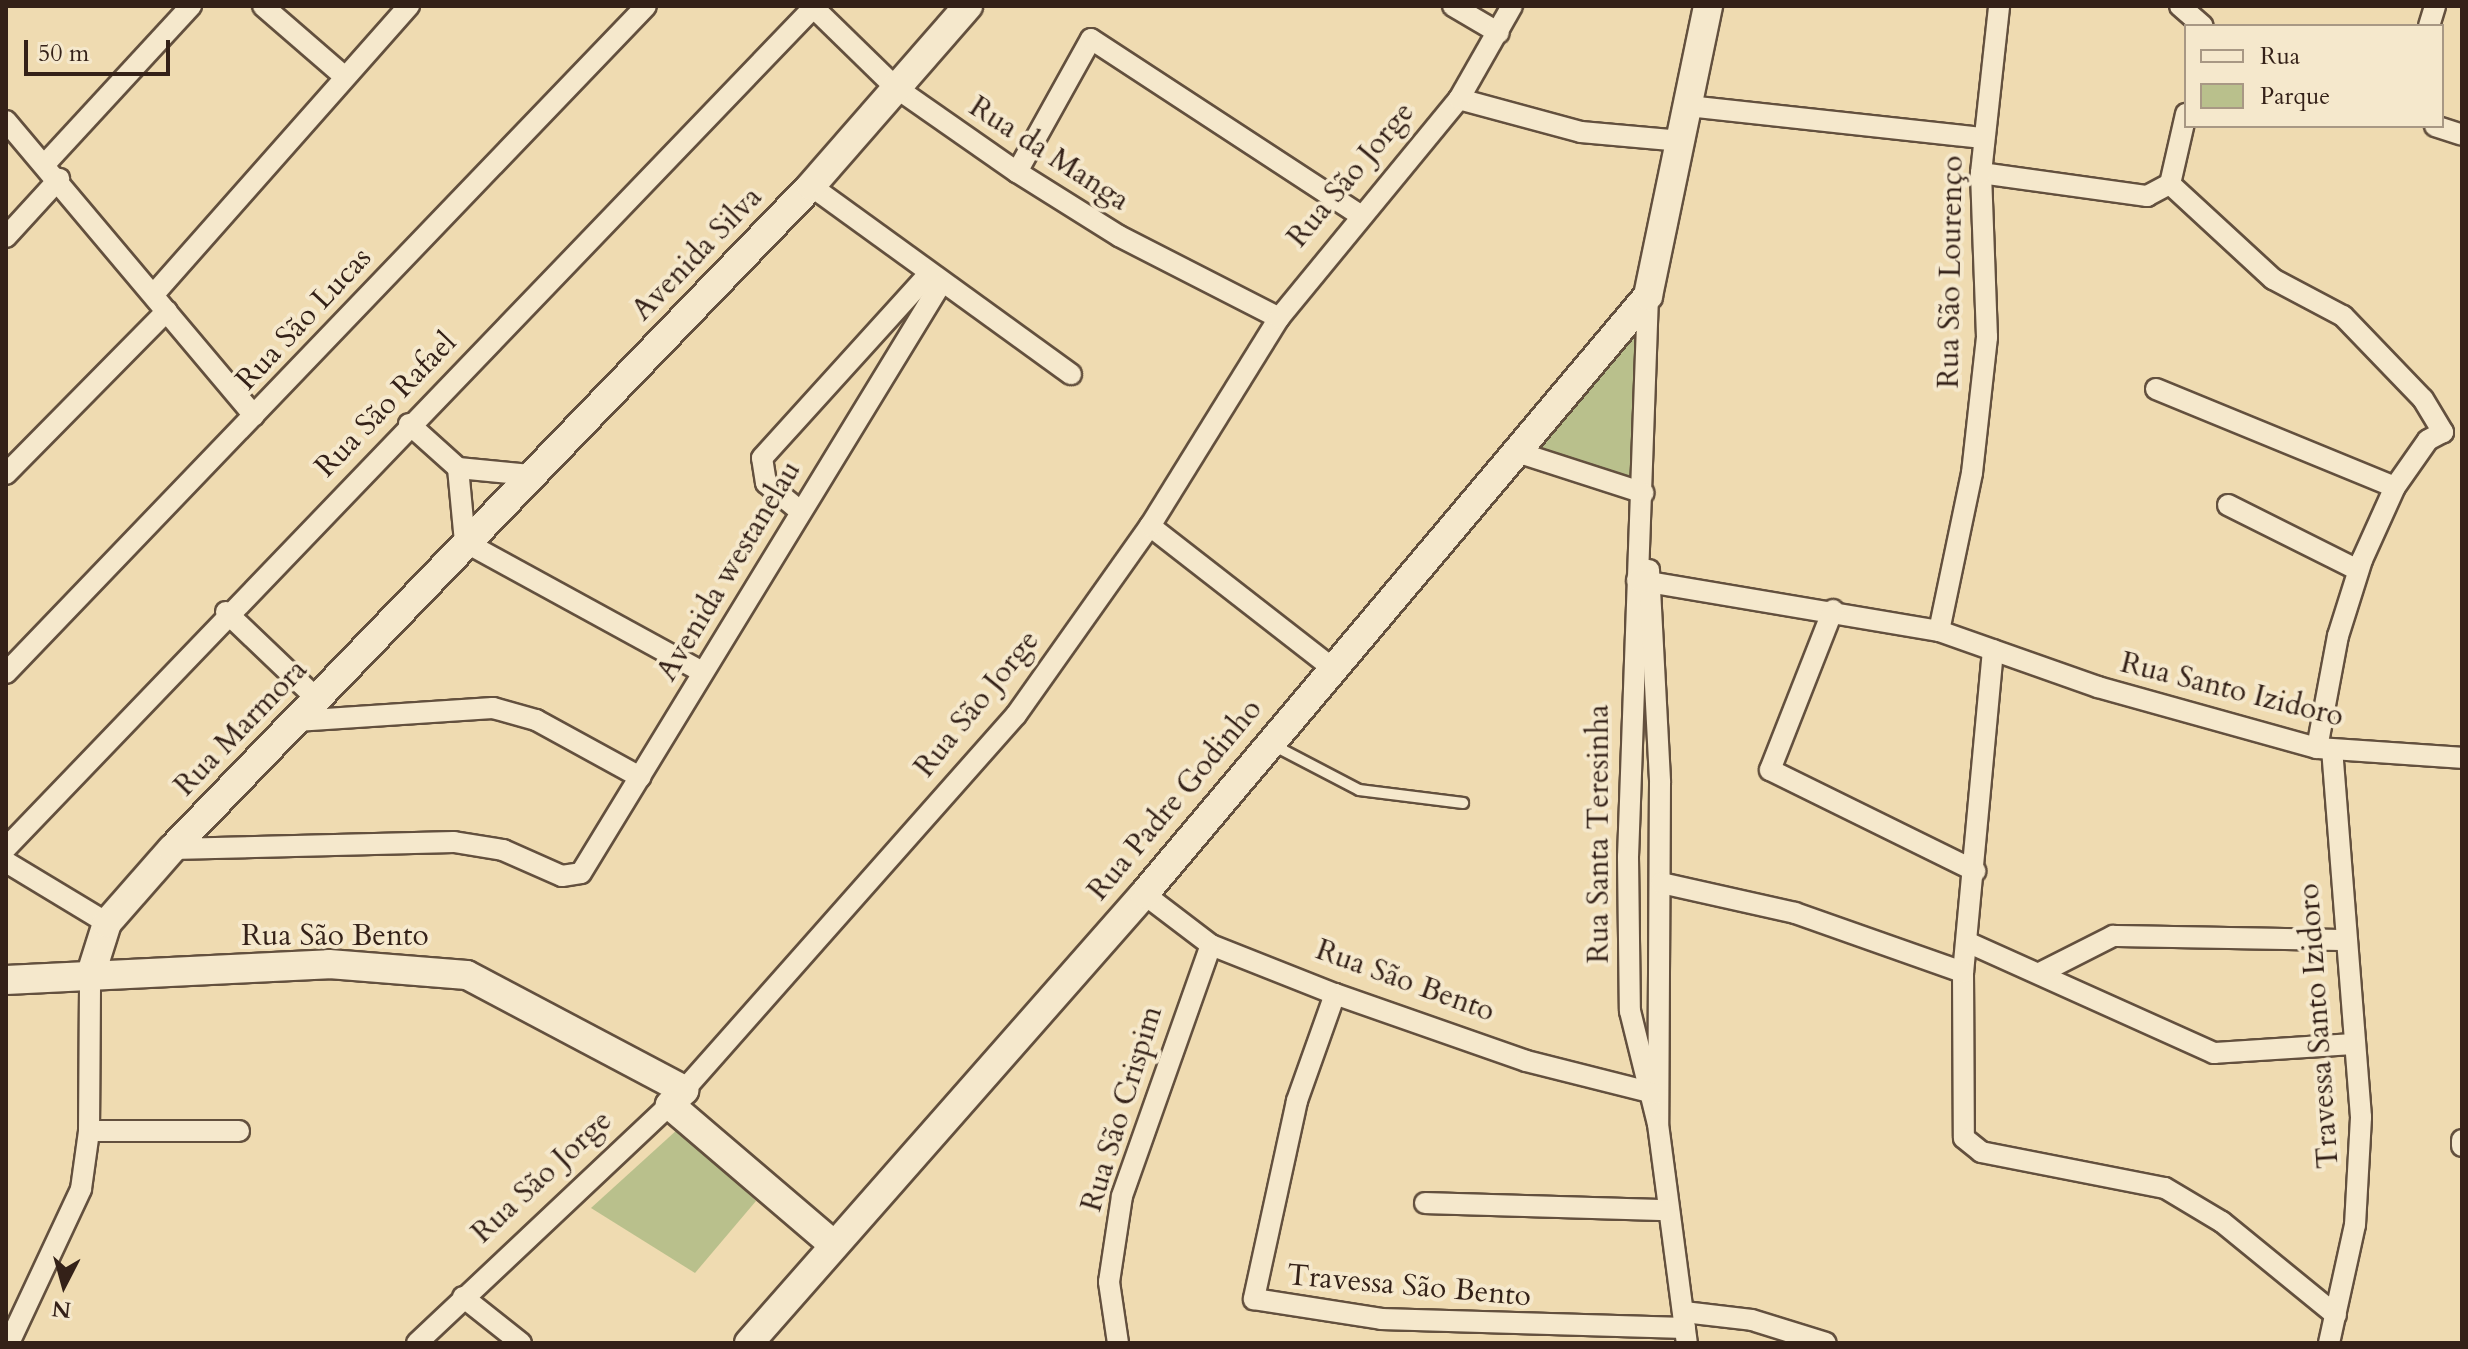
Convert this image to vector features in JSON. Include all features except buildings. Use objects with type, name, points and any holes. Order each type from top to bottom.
[{"type":"street","points":[[6,237],[53,171],[191,6]]},
{"type":"street","points":[[263,6],[345,77]]},
{"type":"street","points":[[154,294],[409,6]]},
{"type":"street","name":"Rua São Lucas","points":[[6,673],[646,6]]},
{"type":"street","name":"Avenida Silva","points":[[465,542],[811,186],[968,6]]},
{"type":"street","points":[[1453,6],[1499,33]]},
{"type":"street","name":"Rua São Jorge","points":[[417,1343],[677,1098],[1016,715],[1150,526],[1279,318],[1459,99],[1512,6]]},
{"type":"street","points":[[1648,296],[1708,6]]},
{"type":"street","name":"Rua São Lourenço","points":[[1939,631],[1972,473],[1987,337],[1981,173],[1999,6]]},
{"type":"street","points":[[2180,6],[2201,24]]},
{"type":"street","name":"Rua da Manga","points":[[812,7],[895,87],[1017,172],[1119,236],[1279,318]]},
{"type":"street","name":"Rua São Rafael","points":[[6,848],[226,612],[812,7]]},
{"type":"street","points":[[1017,172],[1091,39],[1361,216]]},
{"type":"street","points":[[1459,99],[1581,132],[1682,141]]},
{"type":"street","points":[[1688,106],[1983,138]]},
{"type":"street","points":[[6,121],[53,171],[254,415]]},
{"type":"street","points":[[1981,173],[2147,196],[2170,184],[2184,123]]},
{"type":"street","points":[[2441,128],[2462,135]]},
{"type":"street","points":[[2170,184],[2273,279],[2343,316],[2453,434]]},
{"type":"street","points":[[811,186],[933,280],[1071,374]]},
{"type":"street","points":[[800,511],[766,483],[762,458],[933,280]]},
{"type":"street","name":"Avenida westanelau","points":[[172,849],[480,844],[562,876],[581,873],[800,511],[933,280]]},
{"type":"street","name":"Rua Padre Godinho","points":[[749,1343],[1144,894],[1331,667],[1648,296]]},
{"type":"street","name":"Rua Santa Teresinha","points":[[1648,296],[1644,581],[1661,883],[1653,1093]]},
{"type":"street","points":[[6,474],[167,311]]},
{"type":"street","points":[[2156,389],[2395,487]]},
{"type":"street","points":[[409,424],[458,468],[530,475]]},
{"type":"street","name":"Travessa Santo Izidoro","points":[[2329,1343],[2360,1161],[2355,1044],[2324,749],[2358,570],[2395,487],[2428,440],[2453,434]]},
{"type":"street","points":[[1517,452],[1644,493]]},
{"type":"street","points":[[458,468],[465,542],[701,671]]},
{"type":"street","points":[[2228,505],[2358,570]]},
{"type":"street","points":[[1150,526],[1331,667]]},
{"type":"street","name":"Rua Marmora","points":[[90,977],[107,923],[172,849],[465,542]]},
{"type":"street","name":"Rua Santa Teresinha","points":[[1644,581],[1628,731],[1630,1011],[1653,1093],[1685,1328]]},
{"type":"street","name":"Rua Santo Izidoro","points":[[1644,581],[1833,610],[1939,631],[2324,749],[2462,758]]},
{"type":"street","points":[[1833,610],[1770,770],[1975,871]]},
{"type":"street","points":[[226,612],[317,699]]},
{"type":"street","points":[[1993,650],[1975,871],[1963,972],[1961,1126],[1981,1152],[2127,1178],[2192,1200],[2336,1315]]},
{"type":"street","points":[[296,721],[493,708],[536,720],[640,777]]},
{"type":"street","points":[[6,862],[107,923]]},
{"type":"street","points":[[1661,883],[1795,913],[1963,972]]},
{"type":"street","name":"Rua São Bento","points":[[1144,894],[1211,945],[1335,994],[1526,1061],[1653,1093]]},
{"type":"street","points":[[2042,972],[2113,936],[2345,940]]},
{"type":"street","points":[[1967,942],[2042,972],[2214,1053],[2355,1044]]},
{"type":"street","name":"Rua São Crispim","points":[[1118,1343],[1109,1282],[1122,1196],[1211,945]]},
{"type":"street","name":"Rua São Bento","points":[[6,980],[329,964],[437,968],[515,995],[677,1098],[833,1244]]},
{"type":"street","points":[[9,1343],[68,1225],[89,1131],[90,977]]},
{"type":"street","name":"Travessa São Bento","points":[[1335,994],[1297,1101],[1254,1299],[1381,1319],[1685,1328]]},
{"type":"street","points":[[89,1131],[239,1131]]},
{"type":"street","points":[[2462,1140],[2462,1146]]},
{"type":"street","points":[[1425,1203],[1667,1210]]},
{"type":"street","points":[[463,1297],[521,1343]]},
{"type":"street","points":[[1685,1328],[1752,1320],[1826,1343]]},
{"type":"lane","points":[[1268,742],[1359,790],[1463,803]]},
{"type":"green space","points":[[1641,316],[1639,482],[1527,448]]},
{"type":"green space","points":[[678,1129],[756,1201],[695,1273],[591,1208]]}]
